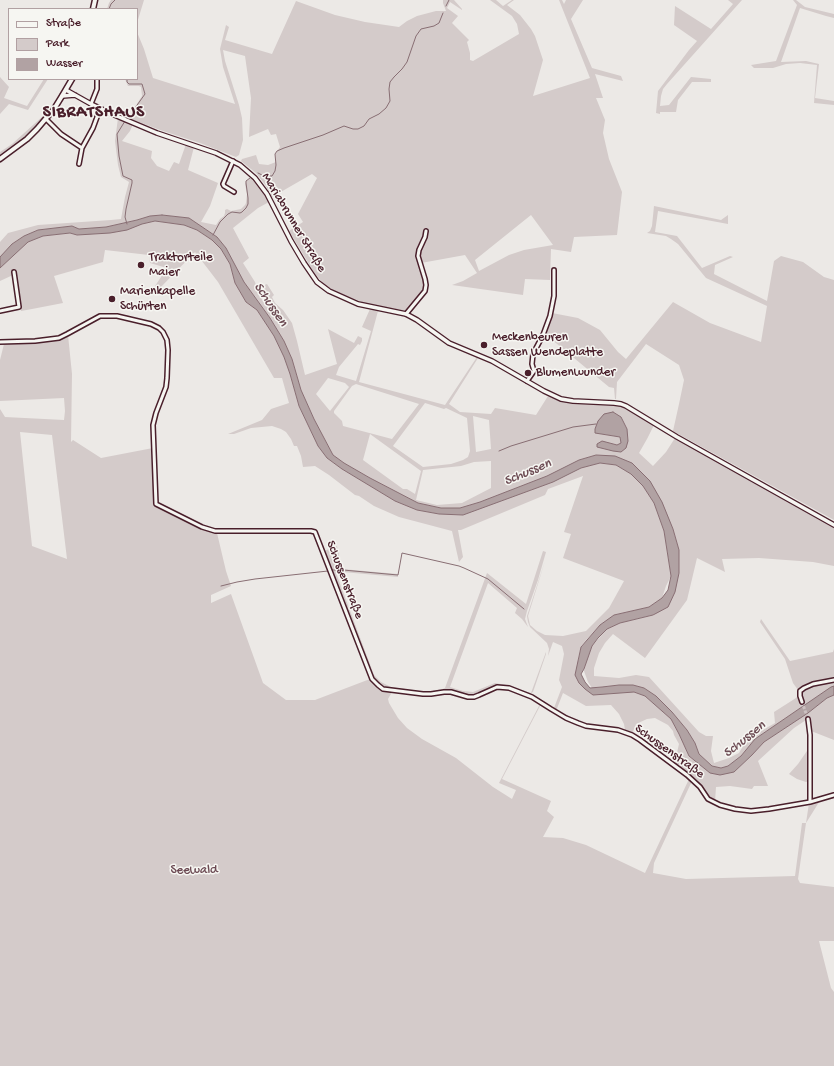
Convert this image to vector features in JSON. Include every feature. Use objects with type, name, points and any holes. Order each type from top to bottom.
[{"type":"main road","points":[[0,159],[27,139],[46,119],[71,80]]},
{"type":"street","points":[[91,104],[96,93],[97,80]]},
{"type":"street","name":"Mariabrunner Straße","points":[[66,90],[100,109],[164,135],[233,160],[248,171],[267,194],[291,242],[317,282],[323,288],[358,304],[406,314],[450,343],[488,359],[561,399],[567,401],[621,404],[834,526]]},
{"type":"street","points":[[62,96],[76,95]]},
{"type":"street","points":[[79,164],[82,148],[93,128],[100,109]]},
{"type":"street","points":[[46,119],[61,134],[82,148]]},
{"type":"street","points":[[233,160],[223,184],[234,192]]},
{"type":"street","points":[[406,314],[425,291],[426,285],[418,253],[425,237],[426,230]]},
{"type":"street","points":[[527,381],[534,371],[532,364],[533,354],[543,335],[550,316],[554,296],[554,270]]},
{"type":"street","points":[[0,310],[19,307],[14,272]]},
{"type":"street","name":"Schussenstraße","points":[[0,342],[35,341],[59,338],[100,316],[117,316],[151,324],[159,328],[167,340],[168,350],[166,387],[156,413],[154,425],[156,504],[215,531],[311,530],[315,532],[372,679],[383,689],[423,694],[452,692],[468,697],[474,697],[502,686],[532,697],[566,718],[578,723],[586,726],[618,730],[632,735],[686,775],[700,787],[708,799],[713,802],[735,809],[751,811],[810,802]]},
{"type":"street","points":[[802,702],[800,691],[804,688],[813,684],[834,680]]},
{"type":"street","points":[[808,719],[810,735],[810,802],[834,795]]},
{"type":"green space","points":[[111,0],[144,0],[138,20],[138,8],[107,8]]},
{"type":"green space","points":[[443,0],[454,0],[462,9],[450,2],[447,8],[458,16],[452,23],[469,40],[467,42],[470,60],[473,61],[519,34],[517,24],[512,16],[490,0],[496,0],[503,6],[514,0],[507,5],[520,15],[531,29],[535,36],[543,60],[533,96],[590,78],[559,0],[562,0],[564,4],[566,0],[583,0],[571,19],[592,68],[621,76],[623,81],[595,74],[603,98],[596,98],[605,120],[603,133],[609,159],[622,192],[617,235],[574,237],[571,252],[551,249],[550,280],[525,279],[523,295],[452,285],[477,273],[465,255],[421,263],[428,290],[411,310],[411,313],[367,304],[337,292],[324,284],[315,274],[289,231],[303,222],[298,214],[317,178],[312,174],[272,197],[256,173],[241,161],[242,159],[256,155],[259,164],[268,165],[276,162],[275,154],[280,147],[276,134],[271,135],[268,129],[249,137],[251,98],[245,56],[223,50],[242,118],[243,140],[239,155],[236,157],[128,118],[142,96],[141,87],[128,86],[125,80],[138,80],[138,34],[153,78],[235,104],[223,67],[220,49],[226,25],[229,27],[225,40],[272,54],[296,1],[335,15],[365,22],[399,27],[417,16],[436,11],[446,11]],"holes":[[[531,215],[553,245],[524,250],[509,255],[479,271],[475,260]]]},
{"type":"green space","points":[[728,0],[742,0],[663,89],[660,106],[669,105],[691,77],[711,79],[711,82],[692,82],[678,100],[676,112],[656,113],[658,91],[697,41],[674,25],[675,6],[711,29],[733,4]]},
{"type":"green space","points":[[793,0],[796,0],[805,7],[834,14],[834,18],[800,8],[781,62],[806,61],[819,64],[815,98],[834,101],[834,105],[814,103],[817,65],[800,63],[786,64],[773,68],[754,68],[751,65],[776,61],[797,5]]},
{"type":"green space","points":[[0,77],[9,87],[4,98],[27,106],[43,80],[47,80],[28,110],[9,104],[0,114]]},
{"type":"green space","points":[[43,116],[44,117],[20,142],[0,157],[0,152],[12,144]]},
{"type":"green space","points":[[118,118],[133,124],[130,131],[122,141],[152,151],[151,158],[157,166],[169,171],[174,162],[179,164],[186,144],[194,147],[188,170],[218,183],[210,206],[201,222],[216,225],[224,216],[225,210],[227,209],[231,211],[241,209],[246,203],[246,181],[252,177],[269,202],[258,208],[233,228],[249,258],[243,263],[255,282],[259,294],[265,304],[269,305],[262,286],[267,284],[274,295],[272,297],[275,303],[283,310],[292,323],[305,375],[337,364],[328,329],[354,343],[358,336],[362,338],[360,345],[358,344],[339,367],[336,375],[356,381],[371,331],[362,327],[370,309],[378,311],[359,382],[445,405],[477,357],[478,358],[449,404],[460,412],[491,414],[495,408],[536,415],[548,396],[559,401],[577,404],[612,403],[620,405],[654,425],[639,453],[653,466],[666,452],[675,438],[834,528],[834,566],[813,562],[759,558],[722,559],[725,572],[697,558],[687,600],[645,658],[613,634],[599,653],[594,668],[594,676],[619,678],[636,675],[649,677],[699,732],[706,736],[713,736],[711,751],[714,763],[739,753],[747,739],[775,723],[774,712],[796,698],[804,689],[814,685],[828,683],[831,680],[809,683],[798,690],[793,683],[785,659],[760,622],[761,619],[790,661],[833,652],[834,649],[834,686],[755,739],[741,756],[728,766],[721,768],[712,766],[699,754],[695,743],[687,730],[656,696],[644,688],[633,685],[592,688],[584,671],[592,646],[607,629],[620,623],[654,615],[679,573],[679,550],[673,529],[632,463],[596,455],[579,460],[547,476],[480,502],[460,508],[441,508],[418,503],[370,478],[333,455],[301,390],[292,359],[284,341],[270,318],[244,282],[226,248],[217,237],[189,218],[162,215],[150,216],[106,227],[79,229],[72,226],[38,230],[24,236],[12,244],[0,257],[0,242],[8,233],[38,225],[121,219],[129,182],[121,177],[115,141]],"holes":[[[328,378],[345,383],[349,387],[330,411],[316,394]],[[356,384],[419,404],[392,439],[343,426],[342,421],[334,413],[352,386]],[[425,403],[444,409],[446,408],[467,418],[470,451],[468,457],[451,464],[423,467],[393,446]],[[613,412],[621,418],[627,429],[621,452],[602,448],[602,442],[617,445],[621,443],[620,437],[601,434]],[[473,416],[489,420],[491,449],[476,452]],[[370,434],[421,471],[415,494],[407,489],[403,489],[363,460]],[[491,461],[491,488],[462,503],[437,505],[416,500],[423,470],[461,466],[474,462]]]},
{"type":"green space","points":[[654,206],[721,220],[728,215],[728,224],[658,211],[655,232],[677,236],[702,268],[730,256],[733,257],[715,265],[714,274],[767,301],[774,261],[781,256],[803,262],[824,277],[834,280],[834,520],[673,431],[684,380],[679,365],[646,344],[617,382],[615,399],[614,388],[609,387],[545,334],[552,313],[578,318],[600,330],[618,352],[626,359],[673,302],[710,323],[761,342],[767,306],[706,278],[678,244],[666,236],[647,233],[650,231],[652,226]]},
{"type":"green space","points":[[155,221],[184,225],[197,230],[212,240],[221,249],[230,264],[235,283],[246,302],[257,310],[274,336],[284,357],[299,406],[318,446],[327,458],[342,469],[395,501],[417,510],[439,514],[462,515],[553,482],[581,468],[600,463],[616,465],[631,474],[643,486],[654,503],[664,531],[671,576],[662,598],[649,607],[614,615],[600,625],[581,646],[578,660],[579,683],[605,694],[634,692],[645,696],[671,719],[689,756],[710,773],[734,772],[764,742],[808,713],[827,698],[834,695],[834,740],[811,731],[809,718],[794,728],[758,761],[768,786],[754,786],[752,789],[730,786],[716,787],[715,802],[710,799],[698,782],[676,765],[679,744],[673,731],[668,725],[655,718],[647,719],[636,724],[632,734],[625,730],[619,714],[611,705],[586,706],[563,693],[556,711],[537,699],[534,695],[554,708],[562,687],[559,680],[564,654],[562,646],[553,642],[548,656],[549,649],[547,643],[530,627],[528,622],[527,616],[545,561],[528,616],[530,625],[545,635],[563,636],[586,631],[609,608],[624,581],[563,558],[571,534],[564,532],[583,476],[548,489],[545,495],[458,530],[463,557],[459,562],[452,531],[399,517],[374,506],[355,495],[315,466],[303,467],[297,446],[294,446],[286,432],[281,429],[272,426],[251,428],[234,434],[228,434],[262,420],[271,409],[289,403],[282,378],[274,378],[218,282],[195,252],[160,288],[155,286],[167,268],[150,263],[149,255],[105,250],[103,262],[54,276],[63,303],[21,311],[15,271],[12,271],[13,275],[0,281],[0,268],[28,242],[43,236],[70,233],[77,235]]},
{"type":"green space","name":"Seewald","points":[[68,335],[72,374],[71,442],[73,440],[101,458],[153,448],[153,500],[155,506],[207,530],[217,533],[231,586],[211,595],[211,603],[231,594],[263,683],[286,700],[315,700],[370,679],[377,687],[388,692],[392,692],[388,699],[389,703],[398,718],[407,728],[422,739],[456,758],[493,787],[512,799],[516,790],[499,783],[541,704],[502,779],[551,801],[547,811],[554,817],[543,837],[563,838],[586,845],[645,873],[689,779],[692,781],[654,863],[653,873],[686,879],[795,876],[802,823],[806,823],[798,879],[800,883],[834,887],[834,941],[819,941],[831,988],[834,992],[834,1066],[0,1066],[0,409],[5,417],[64,420],[65,411],[64,398],[0,401],[0,360],[4,344],[30,343],[59,339]],"holes":[[[20,432],[52,435],[67,559],[32,546]]]},
{"type":"green space","points":[[337,546],[342,569],[398,574],[398,577],[343,572],[336,573],[374,675],[381,682],[391,687],[427,692],[445,688],[487,573],[526,604],[543,551],[546,552],[525,619],[528,627],[515,613],[517,608],[488,583],[450,687],[473,692],[495,683],[506,685],[531,693],[546,652],[533,692],[530,694],[511,687],[500,685],[474,695],[449,689],[428,693],[398,690],[378,683],[370,671],[324,551]]},
{"type":"green space","points":[[809,748],[809,781],[806,782],[789,774]]},
{"type":"green space","points":[[821,799],[806,823],[809,803]]},
{"type":"water","points":[[162,215],[189,218],[217,237],[226,248],[244,282],[270,318],[284,341],[292,359],[301,390],[333,455],[370,478],[418,503],[441,508],[460,508],[480,502],[547,476],[579,460],[596,455],[615,456],[632,463],[650,481],[662,502],[673,529],[679,550],[679,573],[675,592],[668,607],[653,615],[620,623],[607,629],[598,638],[592,646],[581,674],[590,688],[633,685],[644,688],[656,696],[687,730],[695,743],[699,754],[712,766],[721,768],[728,766],[741,756],[755,739],[834,686],[834,695],[827,698],[808,713],[764,742],[734,772],[720,775],[710,773],[689,756],[671,719],[645,696],[634,692],[593,695],[579,683],[575,675],[581,647],[600,625],[614,615],[649,607],[662,598],[668,590],[671,576],[664,531],[654,503],[643,486],[631,474],[616,465],[600,463],[581,468],[553,482],[463,515],[439,514],[417,510],[395,501],[342,469],[327,458],[318,446],[299,406],[284,357],[274,336],[257,310],[246,302],[235,283],[230,264],[221,249],[212,240],[197,230],[184,225],[155,221],[127,230],[110,233],[77,235],[70,233],[43,236],[28,242],[0,268],[0,257],[12,244],[24,236],[38,230],[72,226],[79,229],[106,227],[150,216]]},
{"type":"water","points":[[613,412],[621,417],[627,429],[628,441],[626,448],[621,452],[597,447],[597,444],[602,441],[617,445],[621,443],[620,437],[595,433],[598,421],[604,414]]},
{"type":"waterway","points":[[109,8],[115,0]]},
{"type":"waterway","points":[[446,6],[449,0]]},
{"type":"waterway","points":[[258,173],[264,176],[272,176],[275,171],[275,154],[277,151],[344,126],[358,129],[364,126],[369,119],[379,114],[386,108],[390,101],[390,82],[407,62],[416,36],[421,29],[434,26],[439,23],[443,13]]},
{"type":"waterway","points":[[127,80],[129,84],[142,84],[145,94],[129,118]]},
{"type":"waterway","points":[[125,121],[117,134],[123,176],[132,180],[125,217],[127,224]]},
{"type":"waterway","points":[[213,235],[220,222],[228,214],[232,212],[240,213],[246,208],[248,204],[246,181],[250,178]]},
{"type":"waterway","points":[[499,451],[573,427],[596,424]]},
{"type":"waterway","points":[[332,570],[398,575],[402,553],[459,566],[488,579],[524,609]]},
{"type":"waterway","points":[[221,586],[255,579],[328,571]]},
{"type":"tunnel","points":[[802,702],[808,719]]},
{"type":"place","name":"Traktorteile Maier","points":[[141,265]]},
{"type":"place","name":"Marienkapelle Schürten","points":[[112,299]]},
{"type":"place","name":"Meckenbeuren Sassen Wendeplatte","points":[[484,345]]},
{"type":"place","name":"Blumenwunder","points":[[528,373]]},
{"type":"district","name":"SIBRATSHAUS","points":[[94,113]]},
{"type":"water label","name":"Schussen","points":[[270,305]]},
{"type":"water label","name":"Schussen","points":[[528,473]]},
{"type":"water label","name":"Schussen","points":[[745,740]]}]
